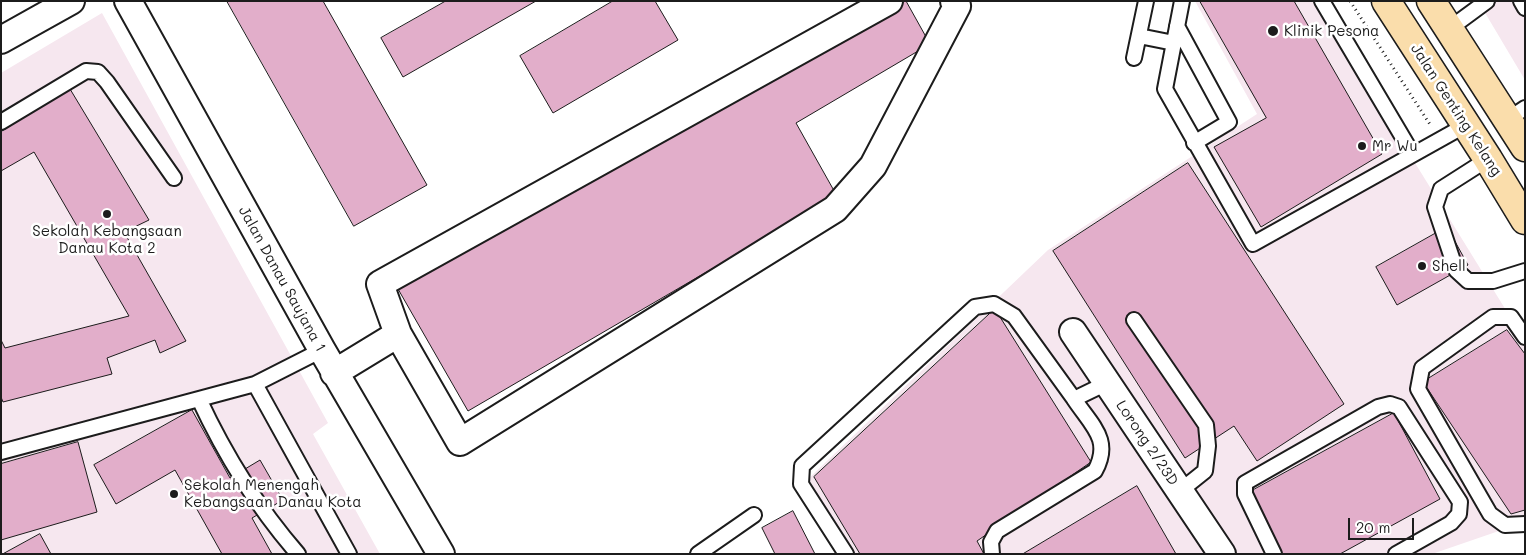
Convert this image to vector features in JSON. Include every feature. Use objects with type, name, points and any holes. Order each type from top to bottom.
[{"type":"main road","name":"Jalan Genting Kelang","points":[[1386,1],[1525,220]]},
{"type":"main road","points":[[1431,1],[1449,29],[1516,114],[1525,147]]},
{"type":"street","points":[[1,40],[71,1]]},
{"type":"street","name":"Jalan Danau Saujana 1","points":[[128,1],[334,373],[441,554]]},
{"type":"street","points":[[888,1],[380,284],[398,334],[460,442],[835,210],[873,166],[957,6],[954,1]]},
{"type":"street","name":"Lorong 2/23D","points":[[1073,332],[1222,554]]},
{"type":"street","points":[[334,373],[398,334]]},
{"type":"lane","points":[[1134,58],[1146,1]]},
{"type":"lane","points":[[1182,1],[1165,89],[1253,244],[1412,153],[1466,125]]},
{"type":"lane","points":[[1322,1],[1412,153]]},
{"type":"lane","points":[[1449,29],[1487,1]]},
{"type":"lane","points":[[1521,1],[1525,8]]},
{"type":"lane","points":[[1177,26],[1229,122],[1194,143]]},
{"type":"lane","points":[[1139,36],[1174,43]]},
{"type":"lane","points":[[1,122],[86,71],[98,72],[174,178]]},
{"type":"lane","points":[[1488,159],[1440,188],[1435,207],[1456,270],[1468,281],[1493,281],[1525,271]]},
{"type":"lane","points":[[846,554],[801,484],[802,466],[975,307],[994,304],[1014,316],[1074,399],[1100,437],[1104,447],[1101,460],[1095,471],[997,531],[991,542],[992,554]]},
{"type":"lane","points":[[1525,337],[1511,317],[1493,317],[1422,368],[1418,389],[1490,514],[1505,525],[1525,524]]},
{"type":"lane","points":[[1134,320],[1206,425],[1208,446],[1205,471],[1180,491]]},
{"type":"lane","points":[[1,452],[255,384],[322,350]]},
{"type":"lane","points":[[1074,399],[1107,383]]},
{"type":"lane","points":[[255,384],[349,554]]},
{"type":"lane","points":[[198,399],[214,432],[269,520],[298,554]]},
{"type":"lane","points":[[1274,554],[1245,494],[1245,483],[1378,407],[1390,404],[1398,408],[1460,502],[1459,514],[1451,523],[1396,554]]},
{"type":"lane","points":[[698,554],[754,515]]},
{"type":"path","points":[[1350,1],[1440,140]]},
{"type":"shaded area","points":[[1195,1],[1315,1],[1525,341],[1525,522],[1432,554],[852,554],[807,480],[1048,250],[1257,114]]},
{"type":"shaded area","points":[[1478,1],[1525,1],[1525,80]]},
{"type":"shaded area","points":[[102,13],[328,423],[313,434],[380,554],[1,554],[1,73]]},
{"type":"building","points":[[227,1],[323,1],[427,185],[354,226]]},
{"type":"building","points":[[446,1],[536,1],[403,77],[381,38]]},
{"type":"building","points":[[613,1],[655,1],[678,40],[553,113],[520,56]]},
{"type":"building","points":[[891,1],[906,1],[930,44],[796,123],[837,196],[468,411],[398,289]]},
{"type":"building","points":[[1200,1],[1294,1],[1382,154],[1261,227],[1214,147],[1266,118]]},
{"type":"building","points":[[70,89],[149,220],[124,232],[186,341],[160,353],[155,340],[107,358],[112,374],[3,402],[1,397],[1,340],[5,348],[129,316],[34,152],[1,171],[1,132]]},
{"type":"building","points":[[1188,163],[1344,404],[1257,461],[1234,426],[1185,458],[1053,251]]},
{"type":"building","name":"Shell","points":[[1447,227],[1468,265],[1397,305],[1376,267]]},
{"type":"building","points":[[995,309],[1091,462],[977,541],[984,554],[860,554],[814,477]]},
{"type":"building","points":[[1507,330],[1525,354],[1525,510],[1511,514],[1423,382]]},
{"type":"building","points":[[192,410],[230,478],[260,460],[283,500],[252,518],[272,554],[222,554],[175,470],[116,504],[94,465]]},
{"type":"building","points":[[1394,413],[1440,499],[1340,554],[1281,554],[1248,493]]},
{"type":"building","points":[[78,442],[97,512],[1,540],[1,464]]},
{"type":"building","points":[[1137,486],[1176,554],[1023,554]]},
{"type":"building","points":[[793,511],[815,554],[775,554],[762,528]]},
{"type":"building","points":[[40,534],[51,554],[3,554]]},
{"type":"place","name":"Klinik Pesona","points":[[1273,31]]},
{"type":"place","name":"Mr Wu","points":[[1362,146]]},
{"type":"place","name":"Sekolah Kebangsaan Danau Kota 2","points":[[107,214]]},
{"type":"place","name":"Shell","points":[[1422,266]]},
{"type":"place","name":"Sekolah Menengah Kebangsaan Danau Kota","points":[[174,494]]}]
